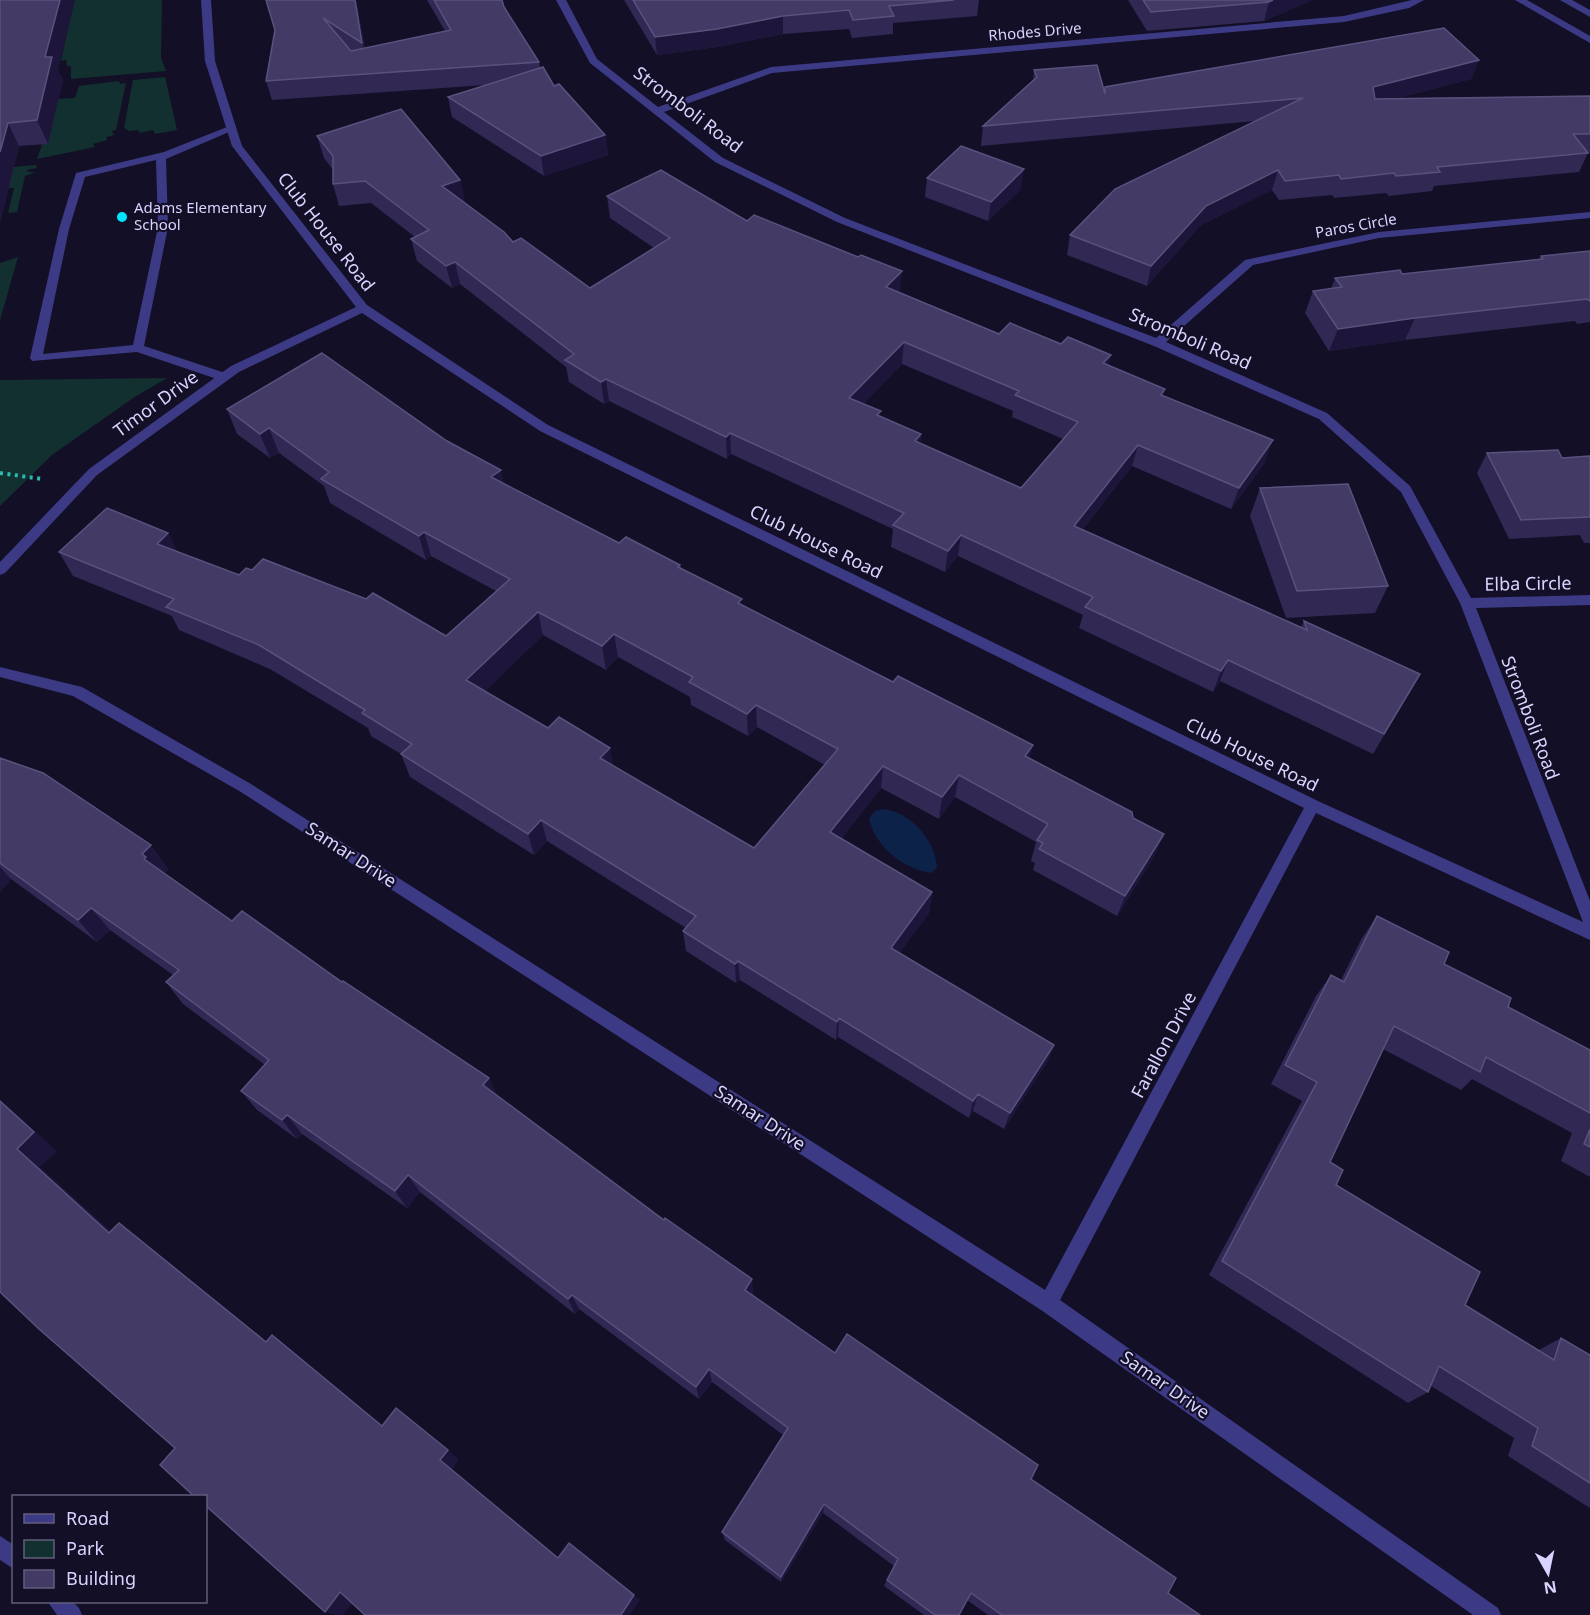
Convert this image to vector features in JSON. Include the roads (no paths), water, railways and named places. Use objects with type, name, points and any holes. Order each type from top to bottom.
[{"type":"street","name":"Club House Road","points":[[206,0],[210,61],[237,147],[363,308],[544,428],[1313,805],[1590,933]]},
{"type":"street","name":"Stromboli Road","points":[[561,0],[593,61],[719,160],[841,220],[1158,343],[1323,416],[1406,489],[1467,603],[1590,921]]},
{"type":"street","name":"Rhodes Drive","points":[[657,111],[771,70],[1344,19],[1406,6],[1419,0]]},
{"type":"street","points":[[1520,0],[1590,40]]},
{"type":"street","points":[[1565,0],[1590,14]]},
{"type":"street","points":[[224,376],[138,348],[36,358],[64,229],[80,175],[165,155],[231,129]]},
{"type":"street","points":[[138,348],[163,227],[161,157],[165,155]]},
{"type":"street","name":"Paros Circle","points":[[1158,343],[1249,262],[1379,235],[1590,215]]},
{"type":"street","name":"Timor Drive","points":[[0,570],[93,472],[224,376],[363,308]]},
{"type":"street","name":"Elba Circle","points":[[1467,603],[1590,600]]},
{"type":"street","name":"Samar Drive","points":[[0,672],[76,691],[246,788],[1048,1303],[1491,1615]]},
{"type":"street","name":"Farallon Drive","points":[[1048,1303],[1313,805]]},
{"type":"street","points":[[0,1546],[12,1557]]},
{"type":"street","points":[[59,1603],[72,1615]]},
{"type":"water","points":[[882,809],[902,815],[926,837],[932,847],[937,867],[932,873],[911,867],[884,847],[872,829],[869,818],[875,811]]},
{"type":"place","name":"Adams Elementary School","points":[[122,217]]}]
